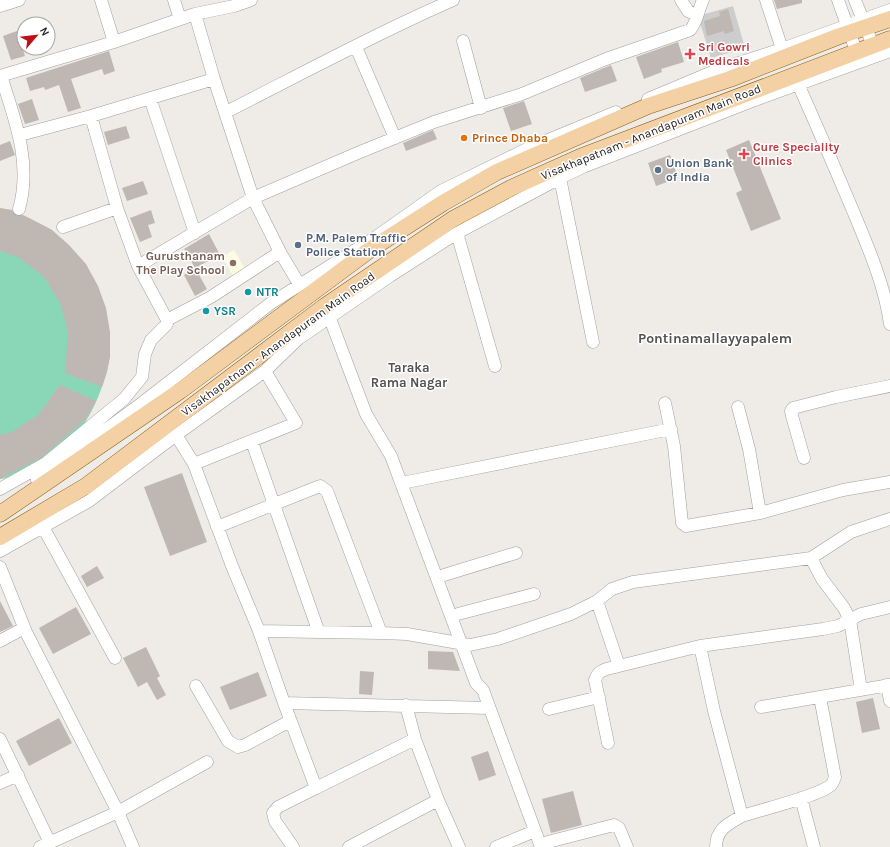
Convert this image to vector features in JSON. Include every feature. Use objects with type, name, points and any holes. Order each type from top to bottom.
[{"type":"main road","points":[[864,24],[890,19]]},
{"type":"main road","name":"Visakhapatnam - Anandapuram Main Road","points":[[0,514],[180,391],[371,249],[443,203],[497,172],[648,106],[864,24]]},
{"type":"main road","points":[[875,50],[890,39]]},
{"type":"main road","name":"Visakhapatnam - Anandapuram Main Road","points":[[0,537],[86,486],[325,306],[453,219],[511,188],[580,157],[875,50]]},
{"type":"street","points":[[0,6],[19,0]]},
{"type":"street","points":[[101,0],[114,42]]},
{"type":"street","points":[[174,0],[180,19]]},
{"type":"street","points":[[19,210],[25,184],[20,134],[0,76],[114,42],[195,14],[234,3],[251,0]]},
{"type":"street","points":[[226,112],[356,47],[400,23],[453,0]]},
{"type":"street","points":[[681,0],[688,11],[697,14]]},
{"type":"street","points":[[138,266],[254,198],[434,122],[481,108],[545,85],[606,59],[690,30],[695,26],[697,14],[703,0]]},
{"type":"street","points":[[0,506],[142,403],[265,308],[299,284],[376,237],[441,191],[531,147],[717,70],[783,54],[766,0]]},
{"type":"street","points":[[0,551],[89,501],[176,435],[265,371],[298,339],[332,314],[457,233],[560,178],[798,84],[858,57],[838,0]]},
{"type":"street","points":[[855,0],[875,50],[890,51]]},
{"type":"street","points":[[864,24],[890,10]]},
{"type":"street","points":[[195,14],[214,79],[254,198],[280,252],[299,284]]},
{"type":"street","points":[[463,40],[481,108]]},
{"type":"street","points":[[356,47],[395,138]]},
{"type":"street","points":[[20,134],[91,116],[214,79]]},
{"type":"street","points":[[798,84],[828,149],[871,256],[887,302],[890,324]]},
{"type":"street","points":[[150,98],[195,233]]},
{"type":"street","points":[[91,116],[116,208],[138,266],[167,320]]},
{"type":"street","points":[[560,178],[593,342]]},
{"type":"street","points":[[63,227],[116,208]]},
{"type":"street","points":[[457,233],[495,366]]},
{"type":"street","points":[[0,489],[46,463],[134,389],[142,377],[147,346],[166,324],[167,320],[211,297],[280,252]]},
{"type":"street","points":[[332,314],[368,396],[393,444],[408,482],[458,614],[476,684],[483,690],[540,846],[614,825],[619,828],[627,847]]},
{"type":"street","points":[[332,314],[366,414],[391,456],[466,645]]},
{"type":"street","points":[[194,464],[252,442],[296,423],[265,371]]},
{"type":"street","points":[[804,458],[792,416],[791,411],[793,408],[836,397],[890,386]]},
{"type":"street","points":[[134,389],[142,403]]},
{"type":"street","points":[[665,403],[674,446],[682,523],[686,526],[760,513],[843,490],[890,482]]},
{"type":"street","points":[[738,407],[749,450],[760,513]]},
{"type":"street","points":[[408,482],[671,429]]},
{"type":"street","points":[[176,435],[194,464],[217,527],[259,631],[290,721],[316,788]]},
{"type":"street","points":[[252,442],[318,630]]},
{"type":"street","points":[[217,527],[320,486],[327,491],[381,633]]},
{"type":"street","points":[[259,631],[318,630],[407,634],[466,645],[498,639],[564,617],[597,601],[612,589],[633,582],[811,558],[851,532],[890,519]]},
{"type":"street","points":[[43,527],[114,658]]},
{"type":"street","points":[[444,575],[516,552]]},
{"type":"street","points":[[811,558],[822,579],[844,608],[850,620],[861,690]]},
{"type":"street","points":[[0,567],[24,628],[118,812],[133,847]]},
{"type":"street","points":[[458,614],[534,594]]},
{"type":"street","points":[[597,601],[619,666]]},
{"type":"street","points":[[608,743],[595,680],[597,674],[601,671],[700,646],[838,626],[861,614],[890,607]]},
{"type":"street","points":[[0,641],[24,628]]},
{"type":"street","points":[[700,646],[714,711],[742,816]]},
{"type":"street","points":[[761,707],[888,685],[890,702]]},
{"type":"street","points":[[196,686],[228,741],[232,745],[238,747],[245,745],[290,721]]},
{"type":"street","points":[[549,709],[598,697]]},
{"type":"street","points":[[716,847],[716,838],[720,831],[742,816],[825,790],[832,785],[835,777],[820,697]]},
{"type":"street","points":[[284,703],[489,708]]},
{"type":"street","points":[[406,705],[415,739],[438,800],[459,847]]},
{"type":"street","points":[[0,739],[52,844],[118,812],[207,762]]},
{"type":"street","points":[[293,847],[275,821],[273,813],[278,807],[415,739]]},
{"type":"street","points":[[0,783],[18,775]]},
{"type":"street","points":[[801,798],[814,847]]},
{"type":"street","points":[[349,847],[438,800]]},
{"type":"street","points":[[496,847],[535,831]]},
{"type":"shaded area","points":[[733,6],[745,48],[711,58],[698,16]]},
{"type":"shaded area","name":"Gurusthanam The Play School","points":[[234,250],[245,269],[233,276],[222,257]]},
{"type":"green space","points":[[0,208],[29,218],[52,230],[110,356],[101,391],[91,413],[78,433],[70,442],[56,454],[45,460],[7,478],[0,479]]},
{"type":"building","points":[[774,0],[802,0],[802,3],[777,9]]},
{"type":"building","points":[[728,9],[734,31],[725,34],[724,31],[707,36],[704,21],[720,16],[719,12]]},
{"type":"building","points":[[16,31],[16,56],[25,56],[11,60],[3,36]]},
{"type":"building","points":[[678,42],[684,62],[661,69],[662,72],[644,79],[636,57]]},
{"type":"building","points":[[109,51],[115,71],[104,75],[102,69],[71,79],[81,108],[68,112],[59,85],[45,90],[44,87],[30,91],[26,78]]},
{"type":"building","points":[[611,65],[617,81],[585,92],[580,78]]},
{"type":"building","points":[[32,99],[39,120],[25,124],[18,104]]},
{"type":"building","points":[[524,101],[532,124],[511,131],[503,108]]},
{"type":"building","points":[[126,126],[130,138],[108,145],[104,132]]},
{"type":"building","points":[[433,130],[437,139],[406,151],[403,143]]},
{"type":"building","points":[[749,140],[781,219],[751,231],[736,193],[742,190],[726,150]]},
{"type":"building","points":[[10,141],[15,155],[0,161],[0,145]]},
{"type":"building","points":[[670,155],[678,178],[656,186],[648,163]]},
{"type":"building","points":[[143,181],[148,194],[127,201],[122,188]]},
{"type":"building","points":[[0,208],[12,210],[17,216],[23,215],[52,230],[69,245],[86,264],[98,286],[106,308],[110,332],[110,356],[102,387],[65,373],[68,332],[60,303],[44,277],[20,258],[0,251]]},
{"type":"building","points":[[151,210],[155,223],[148,225],[152,237],[140,242],[130,218]]},
{"type":"building","points":[[209,234],[220,255],[195,268],[184,249]]},
{"type":"building","points":[[195,268],[207,289],[195,296],[184,275]]},
{"type":"building","points":[[60,385],[96,401],[86,419],[42,457],[0,479],[0,435],[12,432],[38,415]]},
{"type":"building","points":[[182,473],[207,542],[170,556],[144,487]]},
{"type":"building","points":[[97,566],[104,578],[87,587],[81,576]]},
{"type":"building","points":[[0,601],[13,626],[0,632]]},
{"type":"building","points":[[76,607],[91,634],[53,654],[39,628]]},
{"type":"building","points":[[146,647],[160,676],[157,678],[166,695],[157,700],[147,682],[138,687],[123,658]]},
{"type":"building","points":[[428,651],[453,652],[460,671],[428,669]]},
{"type":"building","points":[[360,671],[374,672],[372,695],[359,694]]},
{"type":"building","points":[[258,672],[267,696],[230,710],[220,687]]},
{"type":"building","points":[[873,698],[880,729],[862,733],[856,702]]},
{"type":"building","points":[[59,718],[72,743],[29,766],[16,741]]},
{"type":"building","points":[[488,751],[496,775],[479,781],[471,757]]},
{"type":"building","points":[[573,791],[582,825],[551,833],[542,799]]},
{"type":"place","name":"Sri Gowri Medicals","points":[[690,54]]},
{"type":"place","name":"Prince Dhaba","points":[[464,138]]},
{"type":"place","name":"Cure Speciality Clinics","points":[[744,154]]},
{"type":"place","name":"Union Bank of India","points":[[658,170]]},
{"type":"place","name":"P.M. Palem Traffic Police Station","points":[[298,245]]},
{"type":"place","name":"Gurusthanam The Play School","points":[[233,263]]},
{"type":"place","name":"NTR","points":[[248,292]]},
{"type":"place","name":"YSR","points":[[206,311]]},
{"type":"district","name":"Pontinamallayyapalem","points":[[715,338]]},
{"type":"district","name":"Taraka Rama Nagar","points":[[409,374]]}]
